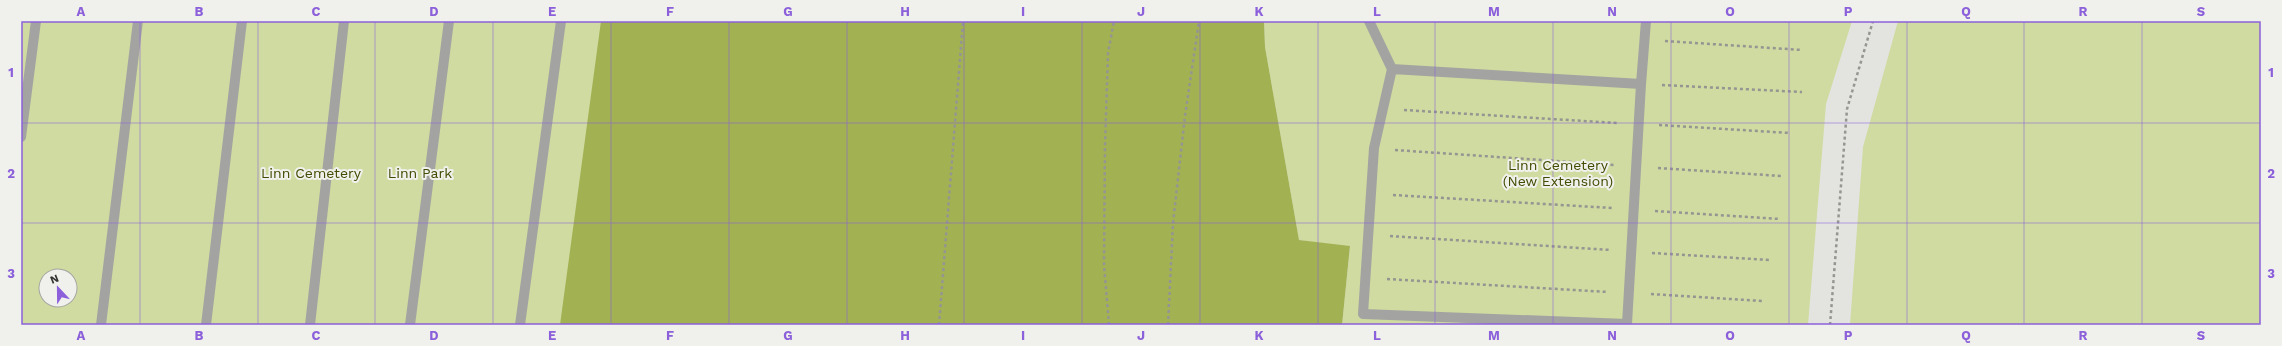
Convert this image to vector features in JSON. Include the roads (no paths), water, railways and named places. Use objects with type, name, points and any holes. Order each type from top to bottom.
[{"type":"lane","points":[[21,137],[36,21]]},
{"type":"lane","points":[[101,325],[138,21]]},
{"type":"lane","points":[[206,325],[242,21]]},
{"type":"lane","points":[[310,325],[344,21]]},
{"type":"lane","points":[[410,325],[450,21]]},
{"type":"lane","points":[[520,325],[561,21]]},
{"type":"lane","points":[[1362,325],[1374,148],[1392,69],[1369,21]]},
{"type":"lane","points":[[1363,314],[1627,324],[1646,21]]},
{"type":"lane","points":[[1392,69],[1641,84]]},
{"type":"park label","name":"Linn Cemetery","points":[[311,173]]},
{"type":"park label","name":"Linn Park","points":[[420,173]]},
{"type":"park label","name":"Linn Cemetery (New Extension)","points":[[1558,174]]}]
